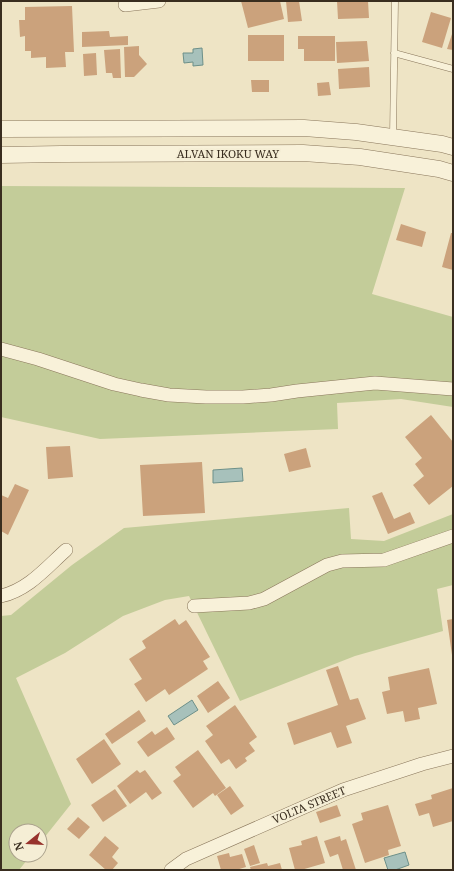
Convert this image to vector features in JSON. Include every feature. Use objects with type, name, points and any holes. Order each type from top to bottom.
[{"type":"street","points":[[125,5],[159,1]]},
{"type":"street","points":[[1,129],[304,128],[356,132],[442,144],[453,147]]},
{"type":"street","name":"ALVAN IKOKU WAY","points":[[1,155],[303,154],[360,157],[439,169],[453,173]]},
{"type":"street","points":[[1,349],[38,358],[114,384],[181,396],[243,398],[375,383],[453,389]]},
{"type":"street","points":[[194,606],[249,603],[264,599],[327,565],[342,561],[384,560],[453,536]]},
{"type":"street","points":[[1,596],[12,594],[32,581],[66,550]]},
{"type":"street","name":"VOLTA STREET","points":[[171,870],[186,859],[343,790],[422,764],[453,756]]},
{"type":"lane","points":[[394,137],[395,1]]},
{"type":"lane","points":[[394,53],[453,69]]},
{"type":"green space","points":[[1,186],[405,188],[372,294],[453,317],[453,407],[401,399],[337,403],[338,429],[100,439],[1,417]]},
{"type":"green space","points":[[349,508],[351,539],[384,541],[453,514],[453,585],[437,589],[443,631],[355,656],[240,701],[189,596],[165,600],[123,616],[65,653],[16,678],[71,804],[48,833],[48,823],[8,823],[8,863],[25,863],[19,870],[1,870],[1,616],[11,615],[72,565],[124,528]]},
{"type":"water","points":[[202,48],[203,65],[193,66],[193,62],[184,63],[183,53],[193,53],[193,49]]},
{"type":"water","points":[[242,468],[243,481],[213,483],[213,470]]},
{"type":"water","points":[[192,700],[198,710],[174,725],[168,716]]},
{"type":"water","points":[[405,852],[409,865],[395,870],[388,870],[384,858]]},
{"type":"building","points":[[241,1],[280,1],[284,19],[248,28]]},
{"type":"building","points":[[286,1],[299,1],[302,21],[288,22]]},
{"type":"building","points":[[337,1],[368,1],[369,18],[338,19]]},
{"type":"building","points":[[72,6],[74,52],[65,52],[66,67],[46,68],[46,57],[31,58],[31,51],[25,51],[25,36],[20,37],[19,20],[25,20],[25,7]]},
{"type":"building","points":[[431,12],[451,18],[442,48],[422,42]]},
{"type":"building","points":[[109,31],[110,37],[128,36],[128,45],[82,47],[82,32]]},
{"type":"building","points":[[453,31],[453,50],[447,49]]},
{"type":"building","points":[[248,35],[284,35],[284,61],[248,61]]},
{"type":"building","points":[[298,36],[335,36],[335,61],[304,61],[304,49],[298,49]]},
{"type":"building","points":[[367,41],[369,61],[337,63],[336,42]]},
{"type":"building","points":[[139,46],[139,55],[147,64],[134,77],[125,77],[124,47]]},
{"type":"building","points":[[120,49],[121,78],[113,78],[112,73],[106,73],[104,50]]},
{"type":"building","points":[[96,53],[97,75],[84,76],[83,54]]},
{"type":"building","points":[[369,67],[370,87],[339,89],[338,69]]},
{"type":"building","points":[[251,80],[269,80],[269,92],[252,92]]},
{"type":"building","points":[[329,82],[331,95],[318,96],[317,83]]},
{"type":"building","points":[[401,224],[426,232],[422,247],[396,240]]},
{"type":"building","points":[[451,233],[453,233],[453,270],[442,267]]},
{"type":"building","points":[[431,415],[453,442],[453,486],[429,505],[413,485],[424,476],[415,464],[422,458],[405,437]]},
{"type":"building","points":[[70,446],[73,477],[48,479],[46,447]]},
{"type":"building","points":[[306,448],[311,467],[289,472],[284,454]]},
{"type":"building","points":[[202,462],[205,513],[143,516],[140,465]]},
{"type":"building","points":[[15,484],[29,490],[8,535],[1,531],[1,495],[8,498]]},
{"type":"building","points":[[382,492],[394,519],[410,512],[415,523],[388,534],[372,496]]},
{"type":"building","points":[[175,619],[179,625],[186,620],[210,657],[203,661],[208,669],[169,695],[165,689],[146,702],[134,684],[142,679],[129,659],[146,648],[142,641]]},
{"type":"building","points":[[453,619],[453,655],[452,655],[447,620]]},
{"type":"building","points":[[338,666],[350,700],[358,698],[366,719],[346,726],[352,743],[337,748],[331,732],[294,745],[287,723],[338,705],[326,670]]},
{"type":"building","points":[[429,668],[437,704],[418,708],[420,719],[405,722],[403,711],[387,714],[382,692],[390,690],[388,677]]},
{"type":"building","points":[[218,681],[230,698],[208,713],[197,696]]},
{"type":"building","points":[[235,705],[257,737],[249,743],[255,751],[245,758],[247,761],[236,769],[229,759],[221,764],[205,741],[213,735],[206,726]]},
{"type":"building","points":[[139,710],[146,721],[112,744],[105,734]]},
{"type":"building","points":[[167,727],[175,739],[148,757],[137,742],[152,731],[155,735]]},
{"type":"building","points":[[104,739],[121,764],[92,784],[76,759]]},
{"type":"building","points":[[198,750],[226,788],[215,796],[213,793],[193,808],[173,781],[181,775],[175,767]]},
{"type":"building","points":[[137,770],[140,773],[145,770],[162,793],[152,800],[146,792],[130,804],[117,786]]},
{"type":"building","points":[[230,786],[244,806],[231,815],[217,795]]},
{"type":"building","points":[[453,788],[453,821],[433,827],[429,813],[419,816],[415,804],[432,799],[431,795]]},
{"type":"building","points":[[115,789],[127,806],[103,822],[91,805]]},
{"type":"building","points":[[337,805],[341,816],[320,823],[316,812]]},
{"type":"building","points":[[388,805],[401,846],[388,850],[389,855],[365,863],[352,824],[363,820],[361,813]]},
{"type":"building","points":[[78,817],[90,827],[79,839],[67,829]]},
{"type":"building","points":[[105,836],[119,848],[112,857],[118,863],[112,870],[106,870],[89,855]]},
{"type":"building","points":[[317,836],[325,863],[301,870],[295,870],[289,848],[302,845],[301,841]]},
{"type":"building","points":[[340,836],[341,841],[346,839],[356,870],[343,870],[338,854],[330,857],[324,841]]},
{"type":"building","points":[[254,845],[260,863],[250,866],[244,849]]},
{"type":"building","points":[[229,853],[230,857],[242,854],[246,867],[236,870],[221,870],[217,856]]},
{"type":"building","points":[[267,863],[268,866],[280,863],[282,870],[251,870],[250,867]]}]
